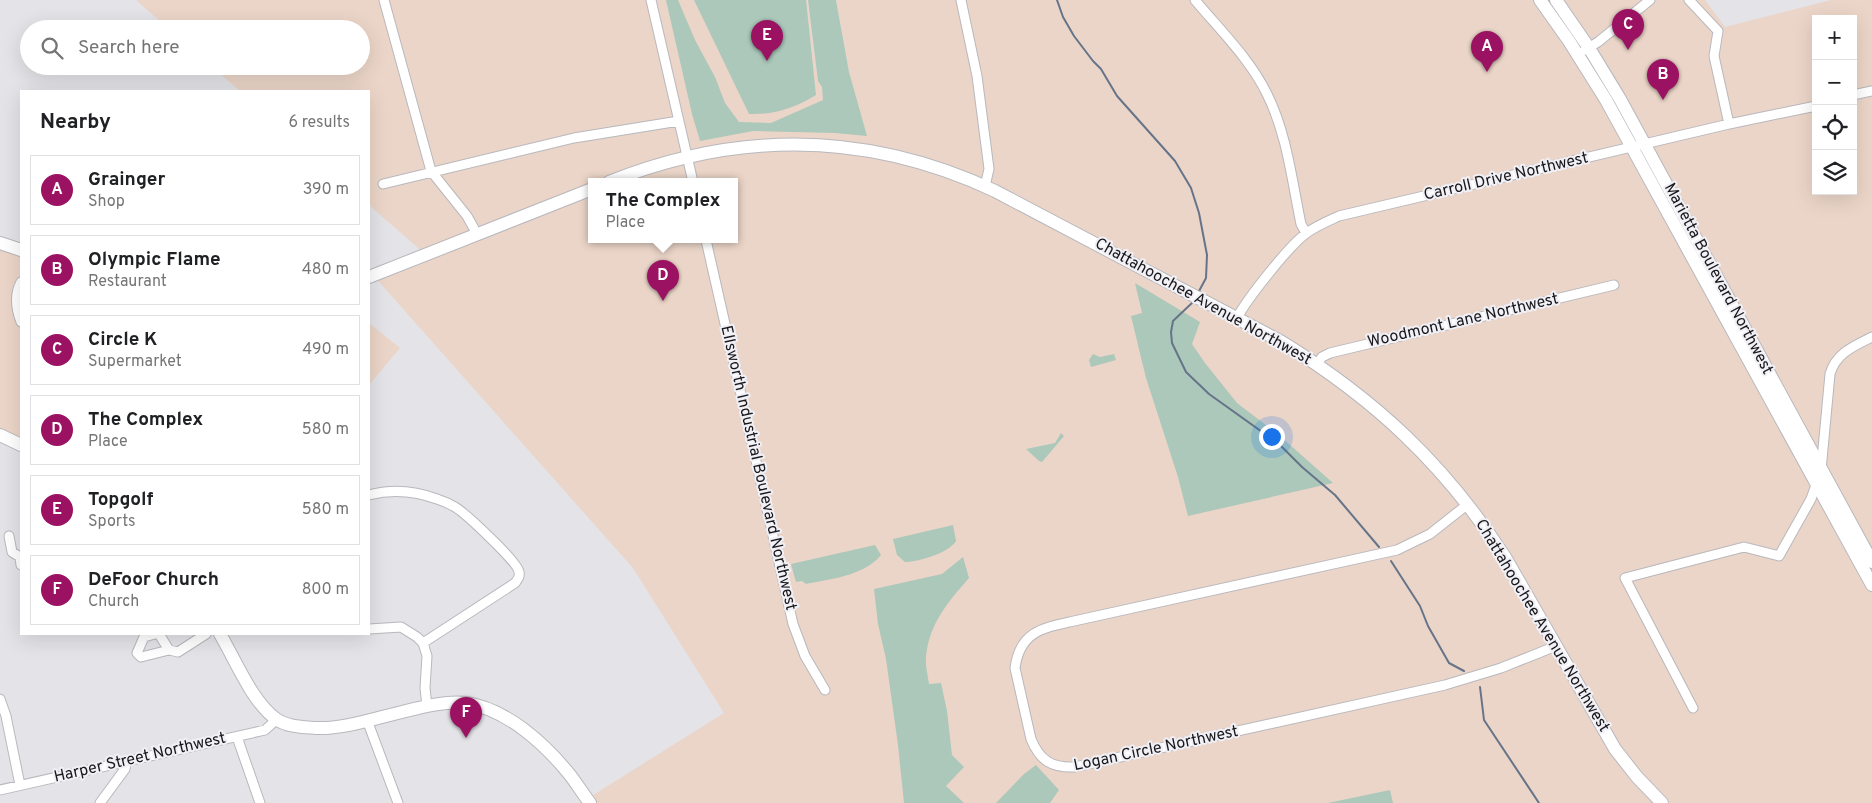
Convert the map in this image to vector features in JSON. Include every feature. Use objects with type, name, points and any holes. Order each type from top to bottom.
[{"type":"street","points":[[384,0],[431,171],[467,216],[477,234]]},
{"type":"street","points":[[651,0],[692,178]]},
{"type":"street","points":[[961,0],[977,76],[990,169],[985,186]]},
{"type":"street","points":[[1195,0],[1244,59],[1267,94],[1277,118],[1301,224],[1306,233]]},
{"type":"street","points":[[1540,0],[1584,51]]},
{"type":"street","points":[[1556,0],[1638,145],[1872,585]]},
{"type":"street","points":[[1584,51],[1650,0]]},
{"type":"street","points":[[1689,0],[1718,31],[1714,56],[1729,124]]},
{"type":"street","points":[[1857,95],[1872,91]]},
{"type":"street","name":"Carroll Drive Northwest","points":[[1237,318],[1250,298],[1292,247],[1306,233],[1322,223],[1339,216],[1638,145],[1812,107]]},
{"type":"street","points":[[383,184],[572,138],[679,121]]},
{"type":"street","name":"Chattahoochee Avenue Northwest","points":[[619,178],[660,163],[687,156],[764,145],[835,146],[874,151],[912,160],[954,173],[985,186],[1237,318],[1317,364],[1358,393],[1398,428],[1434,464],[1468,504],[1505,557],[1615,749],[1637,777],[1662,803]]},
{"type":"street","name":"Marietta Boulevard Northwest","points":[[1638,145],[1872,562]]},
{"type":"street","points":[[370,277],[588,191]]},
{"type":"street","points":[[0,243],[20,250]]},
{"type":"street","name":"Ellsworth Industrial Boulevard Northwest","points":[[707,243],[794,624],[805,656],[825,690]]},
{"type":"street","points":[[20,284],[16,292],[20,318]]},
{"type":"street","name":"Woodmont Lane Northwest","points":[[1317,364],[1322,357],[1330,353],[1614,285]]},
{"type":"street","points":[[1693,708],[1625,578],[1744,547],[1779,556],[1811,499],[1817,484],[1821,469],[1832,366],[1844,352],[1872,337]]},
{"type":"street","points":[[0,435],[20,445]]},
{"type":"street","points":[[370,495],[385,492],[408,492],[438,499],[454,506],[506,553],[518,569],[519,577],[515,583],[423,643]]},
{"type":"street","name":"Logan Circle Northwest","points":[[1468,504],[1430,534],[1397,550],[1074,621],[1036,632],[1026,639],[1020,647],[1016,657],[1015,668],[1035,750],[1042,758],[1053,765],[1064,768],[1076,767],[1446,685],[1501,668],[1556,646]]},
{"type":"street","points":[[9,536],[12,552],[20,557]]},
{"type":"street","points":[[370,629],[401,627],[423,643],[427,656],[425,688],[427,706]]},
{"type":"street","points":[[151,635],[144,637],[137,653],[141,657],[169,650],[178,652],[204,635]]},
{"type":"street","points":[[160,635],[169,650]]},
{"type":"street","points":[[221,635],[252,690],[276,720],[289,725],[320,728],[340,726],[427,706],[455,703],[471,704],[488,709],[512,722],[550,752],[590,803]]},
{"type":"street","points":[[0,699],[6,716],[20,785]]},
{"type":"street","name":"Harper Street Northwest","points":[[0,790],[265,730],[272,726],[276,720]]},
{"type":"street","points":[[367,720],[398,803]]},
{"type":"street","points":[[237,737],[260,803]]},
{"type":"street","points":[[100,803],[125,769],[126,762]]},
{"type":"shaded area","points":[[136,0],[808,0],[818,80],[849,72],[836,0],[1705,0],[1725,27],[1831,0],[1872,0],[1872,803],[589,803],[587,799],[724,713],[633,568],[373,275],[425,254],[370,206],[370,90],[239,90],[221,75],[370,75],[370,20],[159,20]]},
{"type":"shaded area","points":[[0,245],[20,252],[20,451],[0,441]]},
{"type":"shaded area","points":[[370,324],[400,348],[370,384]]},
{"type":"green space","points":[[666,0],[678,0],[695,40],[715,77],[725,103],[739,122],[771,123],[823,100],[822,87],[818,81],[808,0],[836,0],[849,72],[867,136],[835,133],[753,131],[700,141]]},
{"type":"green space","points":[[694,0],[806,0],[816,95],[784,110],[749,114]]},
{"type":"green space","points":[[1135,283],[1200,322],[1192,344],[1237,403],[1280,436],[1333,483],[1188,516],[1178,477],[1146,378],[1131,316],[1142,313]]},
{"type":"green space","points":[[1093,354],[1100,357],[1114,354],[1116,360],[1091,367],[1089,360]]},
{"type":"green space","points":[[1061,433],[1064,436],[1042,462],[1026,449],[1055,443]]},
{"type":"green space","points":[[953,525],[956,541],[940,553],[911,562],[905,562],[897,555],[893,539]]},
{"type":"green space","points":[[875,545],[881,555],[865,568],[846,576],[806,584],[802,581],[796,582],[791,564]]},
{"type":"green space","points":[[963,557],[969,578],[947,605],[935,624],[928,645],[926,667],[929,684],[941,683],[947,711],[952,755],[964,767],[946,786],[964,803],[904,803],[886,659],[878,624],[874,589],[942,574]]},
{"type":"green space","points":[[1036,765],[1059,790],[1050,803],[996,803],[1024,774]]},
{"type":"green space","points":[[1390,790],[1393,803],[1328,803]]},
{"type":"waterway","points":[[1057,0],[1063,17],[1074,36],[1101,69],[1117,96],[1175,161],[1191,188],[1199,213],[1207,255],[1206,278],[1198,293]]},
{"type":"waterway","points":[[1193,302],[1173,321],[1171,332],[1172,343],[1186,372],[1209,394],[1279,444],[1302,467],[1335,495],[1379,547]]},
{"type":"waterway","points":[[1391,561],[1420,606],[1428,626],[1449,663],[1464,671]]},
{"type":"waterway","points":[[1480,687],[1484,720],[1539,803]]},
{"type":"place","name":"Circle K","points":[[1628,50]]},
{"type":"place","name":"Topgolf","points":[[767,61]]},
{"type":"place","name":"Grainger","points":[[1487,72]]},
{"type":"place","name":"Olympic Flame","points":[[1663,100]]},
{"type":"place","name":"The Complex","points":[[663,301]]},
{"type":"place","name":"DeFoor Church","points":[[466,738]]}]
